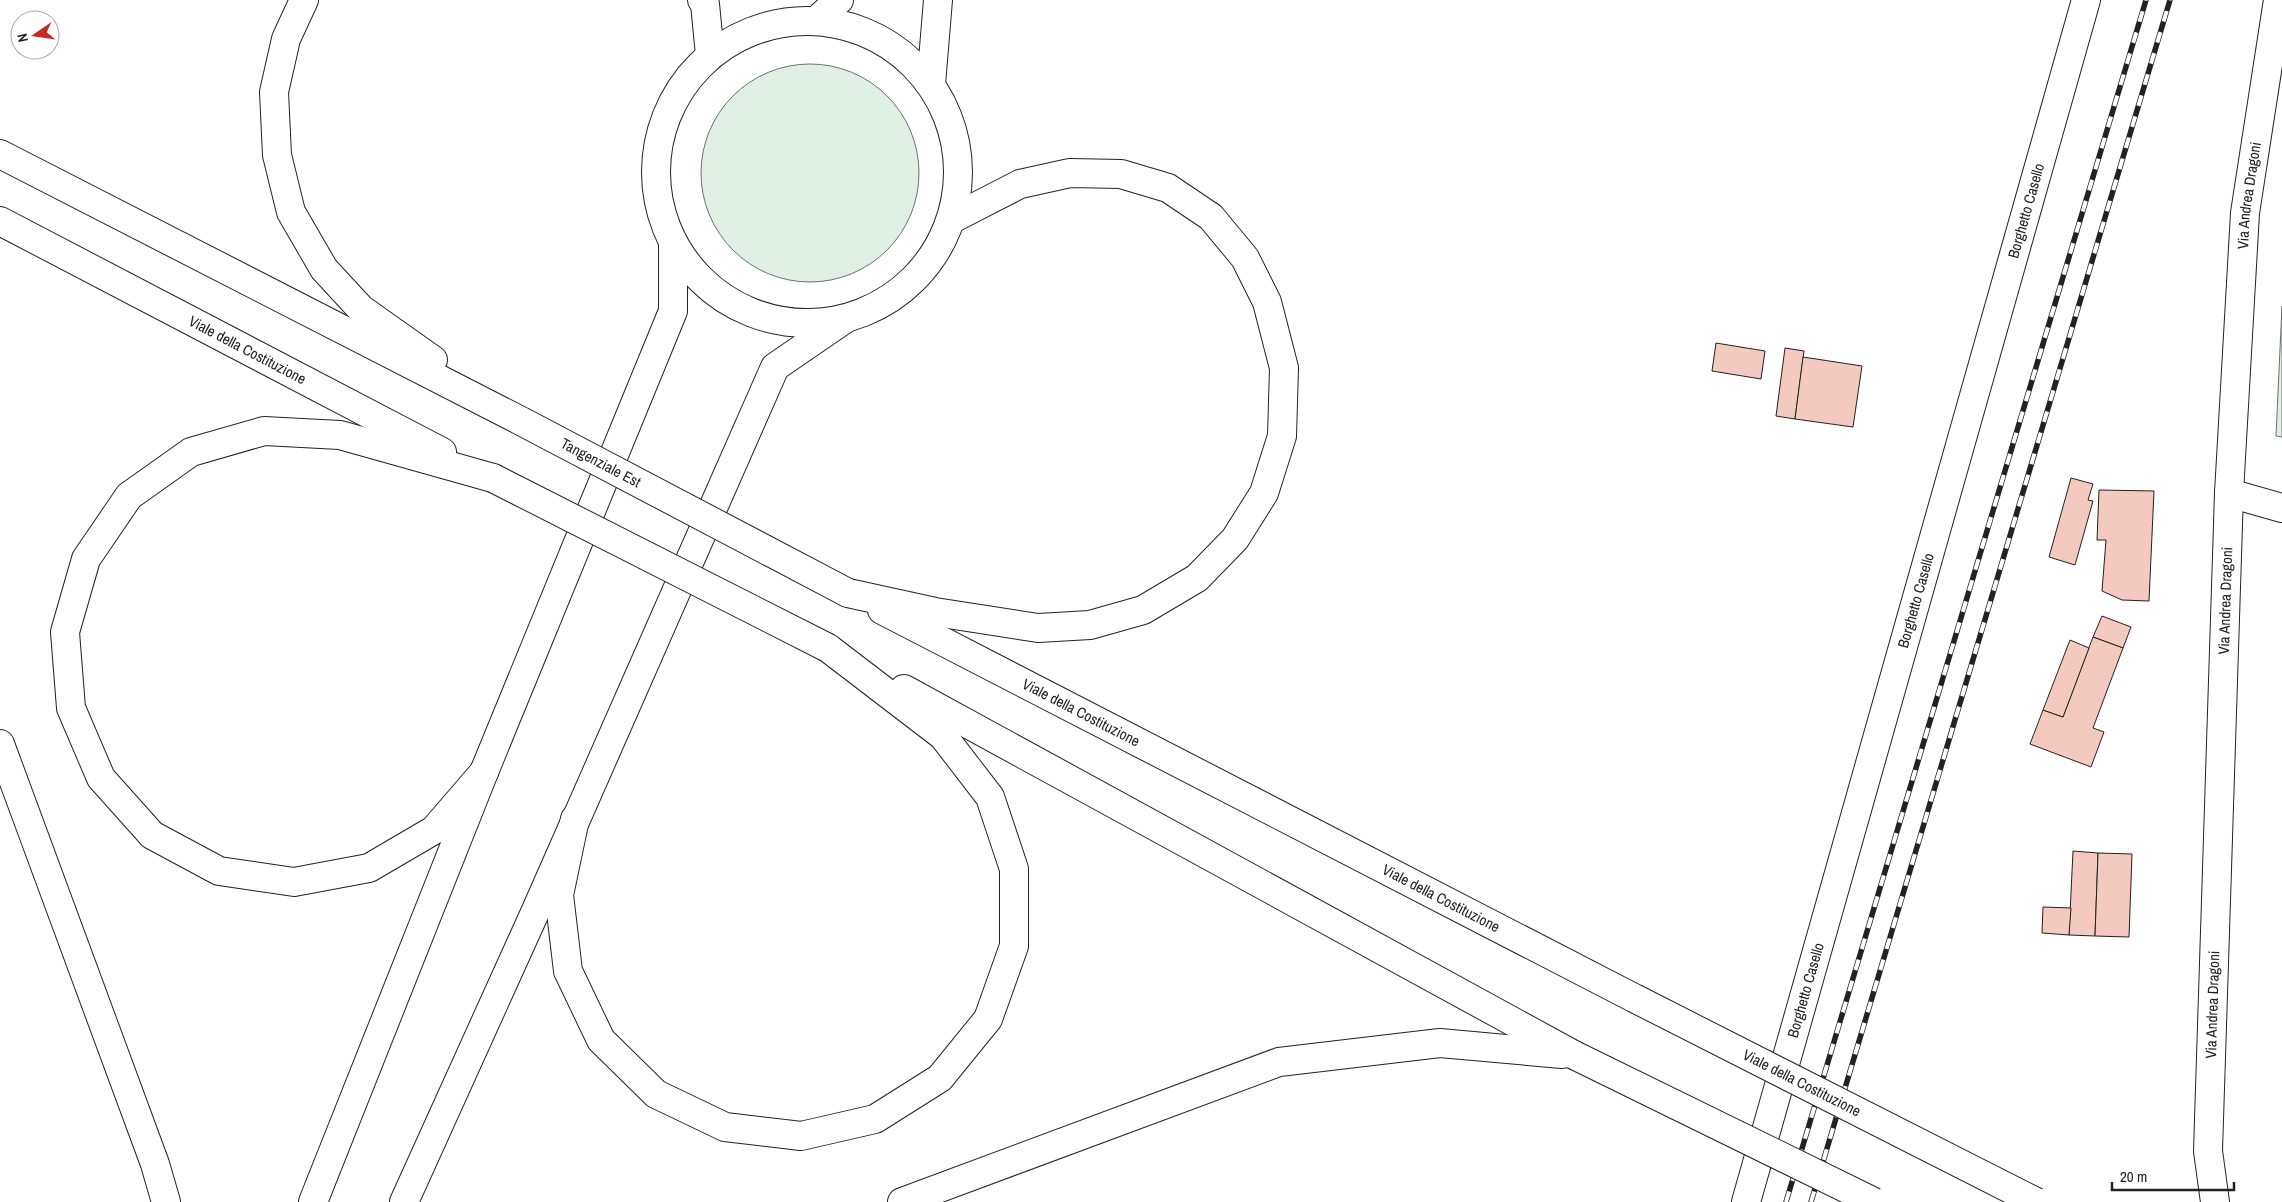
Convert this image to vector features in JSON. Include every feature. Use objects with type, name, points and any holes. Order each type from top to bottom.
[{"type":"main road","points":[[304,0],[286,39],[274,92],[277,155],[291,212],[324,269],[361,309],[521,421]]},
{"type":"main road","points":[[702,0],[705,4],[710,55]]},
{"type":"main road","points":[[817,20],[839,0]]},
{"type":"main road","points":[[931,84],[938,0]]},
{"type":"main road","name":"Borghetto Casello","points":[[1746,1202],[2086,0]]},
{"type":"main road","name":"Via Andrea Dragoni","points":[[2215,1202],[2208,1151],[2229,494],[2245,213],[2278,0]]},
{"type":"main road","points":[[313,1202],[484,772],[673,311],[673,243],[658,194],[659,142],[677,94],[710,55],[742,35],[779,23],[817,20],[861,30],[900,52],[931,84],[952,126],[959,173],[952,219],[928,264],[891,299],[845,320],[775,367],[537,908],[404,1202]]},
{"type":"main road","name":"Tangenziale Est","points":[[0,154],[521,421],[848,593]]},
{"type":"main road","points":[[848,593],[935,612],[1038,628],[1090,625],[1143,610],[1197,578],[1235,538],[1264,493],[1282,436],[1284,368],[1267,302],[1245,258],[1211,217],[1168,188],[1121,174],[1070,173],[1020,184],[952,219]]},
{"type":"main road","name":"Viale della Costituzione","points":[[0,221],[493,478]]},
{"type":"main road","points":[[673,243],[704,283],[746,311],[794,324],[845,320]]},
{"type":"main road","points":[[484,772],[434,830],[369,868],[294,882],[219,870],[152,835],[101,778],[70,708],[65,632],[86,559],[129,496],[191,452],[264,431],[340,435],[493,478],[828,648],[1574,1055],[1874,1202]]},
{"type":"main road","points":[[2229,494],[2282,508]]},
{"type":"main road","name":"Viale della Costituzione","points":[[848,593],[1625,994],[2036,1202]]},
{"type":"main road","points":[[575,820],[558,895],[568,971],[601,1040],[656,1094],[725,1127],[801,1136],[875,1119],[940,1078],[988,1018],[1014,946],[1014,870],[990,797],[943,736],[828,648]]},
{"type":"main road","points":[[0,744],[155,1164],[166,1202]]},
{"type":"main road","points":[[902,1202],[1279,1062],[1440,1043],[1574,1055]]},
{"type":"green space","points":[[799,64],[821,64],[852,72],[871,82],[887,96],[901,112],[911,131],[919,162],[915,205],[911,215],[901,234],[887,250],[871,264],[842,278],[821,282],[799,282],[778,278],[749,264],[719,234],[705,205],[701,184],[701,162],[705,141],[719,112],[749,82],[778,68]]},
{"type":"green space","points":[[2282,306],[2282,437],[2276,436]]},
{"type":"building","points":[[1716,343],[1765,351],[1761,379],[1712,371]]},
{"type":"building","points":[[1785,348],[1804,351],[1795,419],[1776,416]]},
{"type":"building","points":[[1803,357],[1862,366],[1853,427],[1795,419]]},
{"type":"building","points":[[2071,478],[2093,484],[2088,500],[2093,501],[2075,565],[2049,557]]},
{"type":"building","points":[[2099,490],[2154,491],[2149,601],[2122,600],[2102,591],[2106,540],[2097,540]]},
{"type":"building","points":[[2102,616],[2131,627],[2123,648],[2093,637]]},
{"type":"building","points":[[2093,637],[2123,648],[2093,728],[2104,732],[2091,767],[2030,744],[2043,710],[2063,717]]},
{"type":"building","points":[[2070,640],[2089,648],[2063,717],[2043,710]]},
{"type":"building","points":[[2073,851],[2098,853],[2095,936],[2069,935]]},
{"type":"building","points":[[2098,853],[2132,854],[2129,937],[2095,936]]},
{"type":"building","points":[[2043,907],[2071,908],[2069,935],[2042,933]]},
{"type":"railway","points":[[1786,1202],[2146,0]]},
{"type":"railway","points":[[1811,1202],[2170,0]]}]
